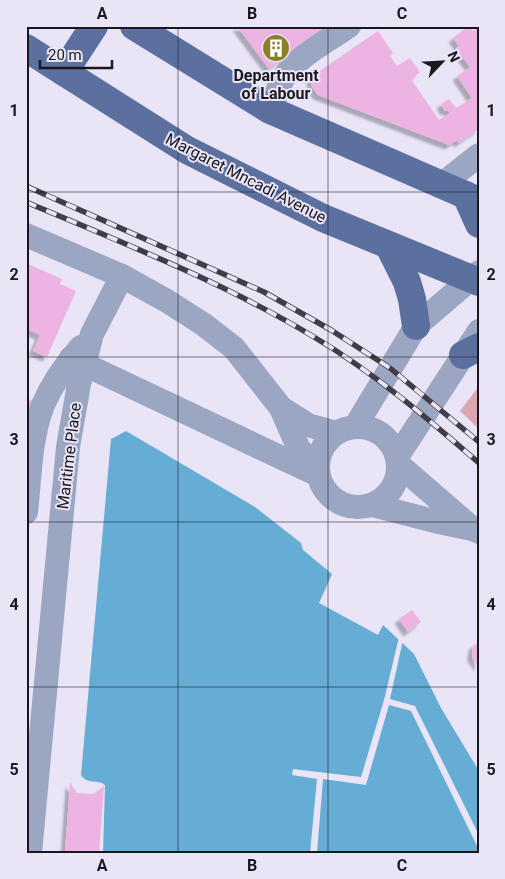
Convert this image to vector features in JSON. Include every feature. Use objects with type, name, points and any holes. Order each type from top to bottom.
[{"type":"main road","points":[[64,72],[94,26]]},
{"type":"main road","points":[[145,29],[270,110],[472,198],[479,224]]},
{"type":"main road","name":"Margaret Mncadi Avenue","points":[[26,48],[187,150],[323,218],[389,246],[476,278]]},
{"type":"main road","points":[[389,246],[407,282],[416,326]]},
{"type":"street","points":[[270,110],[281,83],[290,70],[301,60],[350,26]]},
{"type":"street","points":[[441,185],[479,155]]},
{"type":"street","points":[[26,235],[122,276],[203,324],[234,348],[281,408],[298,447],[319,473]]},
{"type":"street","points":[[26,512],[34,441],[39,418],[51,388],[78,361],[122,276]]},
{"type":"street","points":[[281,408],[308,426],[346,430],[366,428],[386,438],[392,447],[397,461],[397,475],[394,485],[380,500],[372,505],[351,507],[332,498],[325,490],[319,473],[320,453],[330,439],[346,430],[416,326],[476,278]]},
{"type":"street","points":[[397,461],[471,351],[479,330]]},
{"type":"street","points":[[78,361],[319,473]]},
{"type":"street","name":"Maritime Place","points":[[30,853],[36,687],[78,361]]},
{"type":"street","points":[[397,461],[476,530]]},
{"type":"street","points":[[372,505],[476,530]]},
{"type":"shaded area","points":[[479,386],[479,429],[460,411]]},
{"type":"water","points":[[126,431],[255,507],[301,543],[303,550],[332,574],[319,603],[378,635],[383,625],[414,654],[441,708],[479,771],[479,853],[103,853],[105,785],[86,780],[81,775],[111,439]]},
{"type":"pier","points":[[399,637],[403,640],[390,699],[415,706],[479,835],[479,850],[411,711],[389,705],[366,785],[323,779],[317,853],[310,853],[317,779],[292,775],[293,769],[361,777],[384,700]]},
{"type":"building","name":"Department of Labour","points":[[237,26],[328,26],[269,69]]},
{"type":"building","points":[[469,26],[473,31],[479,27],[479,129],[459,143],[457,140],[449,145],[318,95],[312,87],[311,79],[314,75],[378,31],[393,53],[390,56],[397,66],[410,58],[420,72],[411,79],[439,120],[450,113],[448,110],[445,111],[441,104],[449,99],[456,108],[472,98],[457,76],[470,67],[456,48],[459,46],[453,38]]},
{"type":"building","points":[[26,263],[62,279],[60,284],[76,291],[47,357],[33,351],[40,335],[26,329]]},
{"type":"building","points":[[26,398],[33,401],[26,420]]},
{"type":"building","points":[[412,610],[421,622],[408,632],[399,619]]},
{"type":"building","points":[[479,641],[479,667],[472,657],[473,646]]},
{"type":"building","points":[[70,782],[77,793],[95,794],[104,785],[99,853],[65,853]]},
{"type":"railway","points":[[26,186],[264,292],[331,330],[390,368],[479,442]]},
{"type":"railway","points":[[26,202],[172,264],[244,298],[314,337],[378,380],[479,463]]},
{"type":"place","name":"Department of Labour","points":[[276,48]]}]
